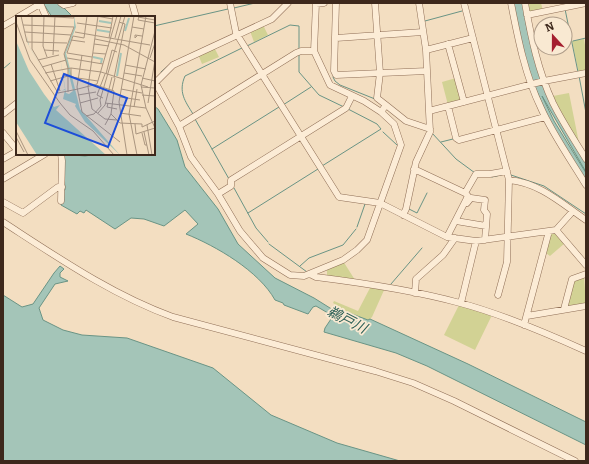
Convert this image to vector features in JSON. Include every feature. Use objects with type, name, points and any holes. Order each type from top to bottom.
[{"type":"street","points":[[62,3],[64,5],[73,3]]},
{"type":"street","points":[[132,3],[136,16]]},
{"type":"street","points":[[230,3],[238,35],[339,197],[380,203],[447,236],[476,241],[556,230],[573,211]]},
{"type":"street","points":[[288,3],[272,19],[173,65],[155,83],[179,126],[191,157],[218,194],[240,232],[263,258],[290,275],[304,276],[343,260],[357,250],[367,240],[401,145],[394,124],[381,112],[330,85],[314,51],[316,3],[324,3]]},
{"type":"street","points":[[336,3],[334,71],[336,75],[427,71]]},
{"type":"street","points":[[375,3],[380,73],[377,98],[406,121],[430,130]]},
{"type":"street","points":[[403,215],[406,209],[414,169],[430,130],[426,50],[419,3]]},
{"type":"street","points":[[464,3],[509,180],[509,237],[507,262],[498,295]]},
{"type":"street","points":[[511,3],[519,45],[531,85],[545,117],[586,185]]},
{"type":"street","points":[[525,3],[532,40],[543,81],[561,119],[586,159]]},
{"type":"street","points":[[527,15],[586,3]]},
{"type":"street","points":[[20,16],[40,4],[46,16]]},
{"type":"street","points":[[3,26],[16,18]]},
{"type":"street","points":[[336,38],[423,32]]},
{"type":"street","points":[[426,50],[473,38]]},
{"type":"street","points":[[448,44],[464,102]]},
{"type":"street","points":[[179,126],[299,51],[314,51]]},
{"type":"street","points":[[429,111],[543,81],[586,73]]},
{"type":"street","points":[[218,194],[231,186],[231,180],[346,108],[352,96]]},
{"type":"street","points":[[3,114],[16,104]]},
{"type":"street","points":[[381,112],[386,105]]},
{"type":"street","points":[[448,106],[457,139],[545,117]]},
{"type":"street","points":[[3,133],[16,149]]},
{"type":"street","points":[[578,146],[586,144]]},
{"type":"street","points":[[3,159],[16,151]]},
{"type":"street","points":[[3,177],[43,155]]},
{"type":"street","points":[[61,155],[61,201]]},
{"type":"street","points":[[414,169],[465,193],[468,196],[457,220]]},
{"type":"street","points":[[465,193],[477,173],[490,174],[507,171]]},
{"type":"street","points":[[509,180],[521,182],[545,191],[586,220]]},
{"type":"street","points":[[3,202],[23,213],[58,187],[62,187]]},
{"type":"street","points":[[447,236],[470,198],[484,200],[484,210],[487,214],[485,240]]},
{"type":"street","points":[[457,220],[486,226]]},
{"type":"street","points":[[3,222],[92,278],[154,310],[173,317],[375,371],[413,383],[454,401],[575,461]]},
{"type":"street","points":[[556,230],[586,265]]},
{"type":"street","points":[[524,325],[549,231]]},
{"type":"street","points":[[415,293],[416,280],[443,255],[455,238]]},
{"type":"street","points":[[461,303],[476,241]]},
{"type":"street","points":[[310,274],[316,277],[387,287],[461,303],[524,325],[586,351]]},
{"type":"street","points":[[564,309],[572,279],[586,274]]},
{"type":"street","points":[[527,316],[586,306]]},
{"type":"green space","points":[[527,3],[541,3],[543,11],[529,13]]},
{"type":"green space","points":[[263,25],[268,35],[254,42],[250,31]]},
{"type":"green space","points":[[584,39],[586,51],[586,73],[579,74],[573,41]]},
{"type":"green space","points":[[214,47],[219,57],[202,64],[198,54]]},
{"type":"green space","points":[[456,78],[462,100],[448,105],[442,82]]},
{"type":"green space","points":[[569,93],[579,143],[562,116],[553,96]]},
{"type":"green space","points":[[556,232],[565,243],[550,256],[546,253],[551,233]]},
{"type":"green space","points":[[343,261],[355,280],[327,277],[327,269]]},
{"type":"green space","points":[[584,276],[586,305],[567,308],[573,281]]},
{"type":"green space","points":[[371,286],[385,288],[372,317],[368,321],[338,313],[339,307],[333,303],[334,301],[358,311]]},
{"type":"green space","points":[[459,305],[492,315],[475,350],[444,335]]},
{"type":"water","points":[[43,3],[59,3],[72,16],[51,16]]},
{"type":"water","points":[[513,3],[523,3],[527,29],[533,46],[533,56],[537,56],[561,123],[586,164],[586,172],[542,96],[554,121],[586,173],[586,183],[551,124],[528,71]]},
{"type":"water","name":"鵜戸川","points":[[155,107],[158,109],[177,140],[185,167],[218,209],[238,244],[275,278],[314,298],[338,313],[344,311],[368,320],[370,319],[468,364],[586,422],[586,445],[427,366],[396,353],[324,332],[333,316],[316,306],[313,307],[308,314],[275,300],[259,279],[236,261],[210,245],[186,234],[198,224],[185,210],[164,226],[144,219],[131,218],[115,229],[86,210],[84,213],[80,211],[77,214],[61,205],[63,191],[65,190],[63,155],[155,155]]},
{"type":"water","points":[[60,266],[64,269],[60,273],[60,277],[68,281],[55,284],[39,308],[43,320],[63,330],[82,335],[127,338],[213,368],[271,415],[337,443],[400,461],[3,461],[3,295],[22,307],[33,304]]},
{"type":"waterway","points":[[234,8],[255,3]]},
{"type":"waterway","points":[[155,26],[228,9]]},
{"type":"waterway","points":[[565,9],[578,72]]},
{"type":"waterway","points":[[425,21],[462,11]]},
{"type":"waterway","points":[[247,46],[290,25],[299,26],[299,49]]},
{"type":"waterway","points":[[573,41],[586,38]]},
{"type":"waterway","points":[[193,114],[182,92],[185,76],[242,48]]},
{"type":"waterway","points":[[299,55],[299,72],[319,95],[344,107]]},
{"type":"waterway","points":[[3,69],[10,63]]},
{"type":"waterway","points":[[161,72],[168,66]]},
{"type":"waterway","points":[[579,76],[586,113]]},
{"type":"waterway","points":[[333,77],[340,85],[375,99]]},
{"type":"waterway","points":[[283,105],[311,87]]},
{"type":"waterway","points":[[212,149],[279,107]]},
{"type":"waterway","points":[[322,166],[381,129],[377,124],[348,109]]},
{"type":"waterway","points":[[195,119],[229,179]]},
{"type":"waterway","points":[[383,132],[397,145]]},
{"type":"waterway","points":[[432,133],[456,159],[475,173]]},
{"type":"waterway","points":[[441,142],[453,139]]},
{"type":"waterway","points":[[248,213],[318,169]]},
{"type":"waterway","points":[[492,177],[501,175]]},
{"type":"waterway","points":[[511,175],[544,186],[586,214]]},
{"type":"waterway","points":[[234,188],[256,228],[268,242]]},
{"type":"waterway","points":[[409,209],[417,213],[427,193]]},
{"type":"waterway","points":[[357,227],[365,204]]},
{"type":"waterway","points":[[300,266],[309,258],[343,245],[356,229]]},
{"type":"waterway","points":[[269,244],[307,272]]},
{"type":"waterway","points":[[391,284],[422,248]]}]
